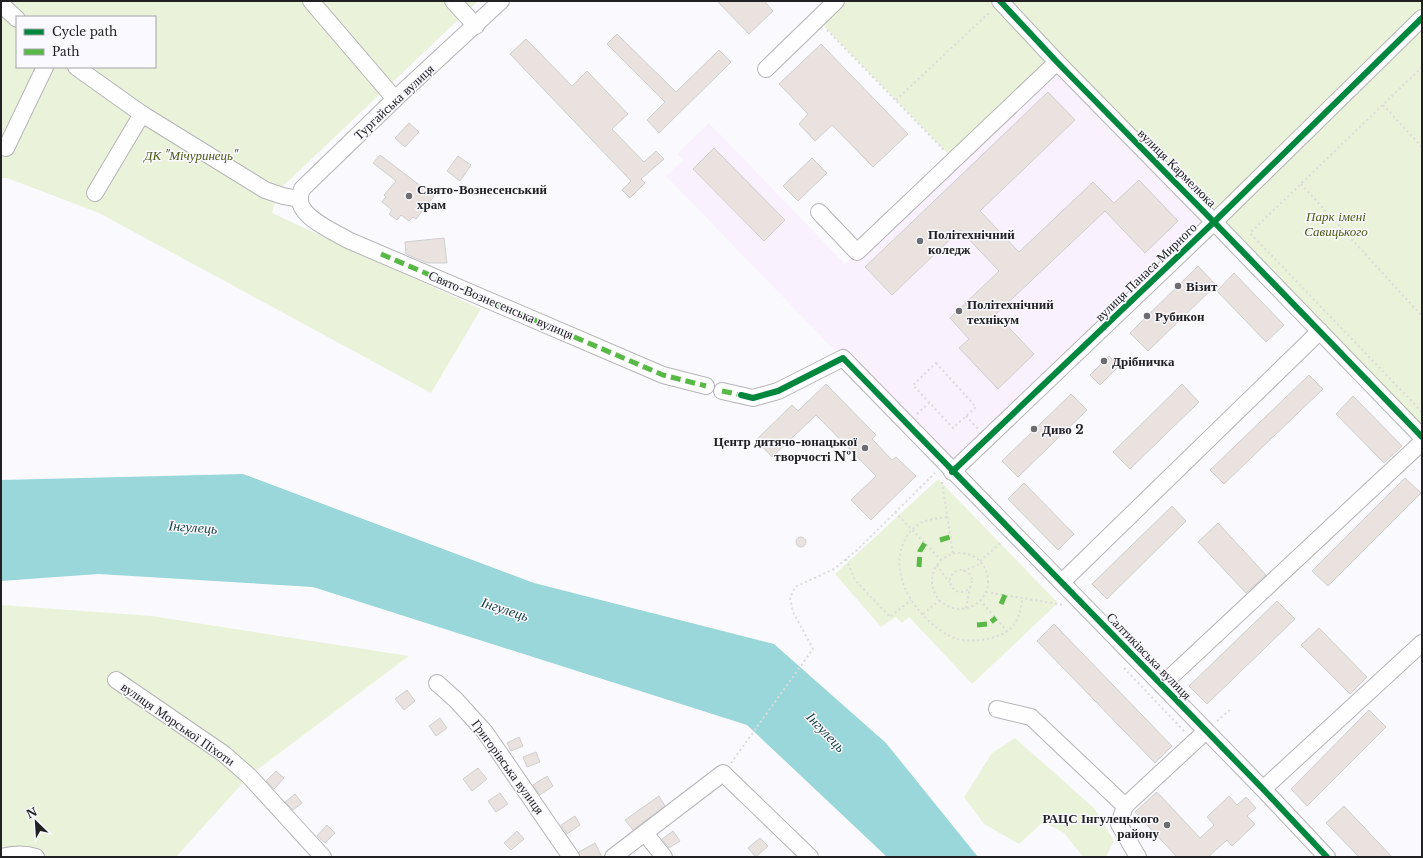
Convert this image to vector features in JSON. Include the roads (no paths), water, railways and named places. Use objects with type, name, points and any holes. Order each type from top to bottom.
[{"type":"street","points":[[311,1],[395,99]]},
{"type":"street","points":[[453,1],[476,26]]},
{"type":"street","name":"Тургайська вулиця","points":[[301,204],[302,189],[395,99],[476,26],[501,1]]},
{"type":"street","points":[[766,69],[836,1]]},
{"type":"street","name":"вулиця Кармелюка","points":[[1000,2],[1422,437]]},
{"type":"street","points":[[1,4],[16,18]]},
{"type":"street","name":"вулиця Панаса Мирного","points":[[946,471],[1214,222],[1422,18]]},
{"type":"street","points":[[819,212],[857,252],[953,159],[1057,62]]},
{"type":"street","points":[[6,148],[45,68]]},
{"type":"street","points":[[77,68],[142,114],[265,190],[301,204]]},
{"type":"street","points":[[95,193],[142,114]]},
{"type":"street","name":"Свято-Вознесенська вулиця","points":[[301,204],[309,217],[348,240],[663,375],[706,386]]},
{"type":"street","points":[[1062,582],[1320,331]]},
{"type":"street","points":[[722,391],[753,398],[778,392],[843,358],[946,471]]},
{"type":"street","points":[[1162,685],[1422,442]]},
{"type":"street","name":"Салтиківська вулиця","points":[[946,471],[1062,582],[1264,789],[1327,857]]},
{"type":"street","points":[[1264,789],[1422,644]]},
{"type":"street","name":"вулиця Морської Піхоти","points":[[116,680],[224,754],[249,776],[323,857]]},
{"type":"street","name":"Григорівська вулиця","points":[[437,683],[456,700],[485,732],[571,857]]},
{"type":"street","points":[[997,709],[1031,717],[1125,806]]},
{"type":"street","points":[[1138,857],[1119,824],[1125,806],[1206,731]]},
{"type":"street","points":[[613,857],[723,773],[810,857]]},
{"type":"street","points":[[645,833],[664,857]]},
{"type":"street","points":[[1,857],[12,854],[27,854],[36,857]]},
{"type":"water","name":"Інгулець","points":[[243,474],[534,583],[774,644],[886,743],[978,857],[887,857],[747,725],[313,587],[98,574],[1,581],[1,480]]},
{"type":"place","name":"Свято-Вознесенський храм","points":[[409,196]]},
{"type":"place","name":"Політехнічний коледж","points":[[920,241]]},
{"type":"place","name":"Візит","points":[[1178,286]]},
{"type":"place","name":"Політехнічний технікум","points":[[959,311]]},
{"type":"place","name":"Рубикон","points":[[1147,316]]},
{"type":"place","name":"Дрібничка","points":[[1104,361]]},
{"type":"place","name":"Диво 2","points":[[1034,429]]},
{"type":"place","name":"Центр дитячо-юнацької творчості №1","points":[[865,448]]},
{"type":"place","name":"РАЦС Інгулецького району","points":[[1167,825]]},
{"type":"park label","name":"ДК \"Мічуринець\"","points":[[191,155]]},
{"type":"park label","name":"Парк імені Савицького","points":[[1336,224]]}]
